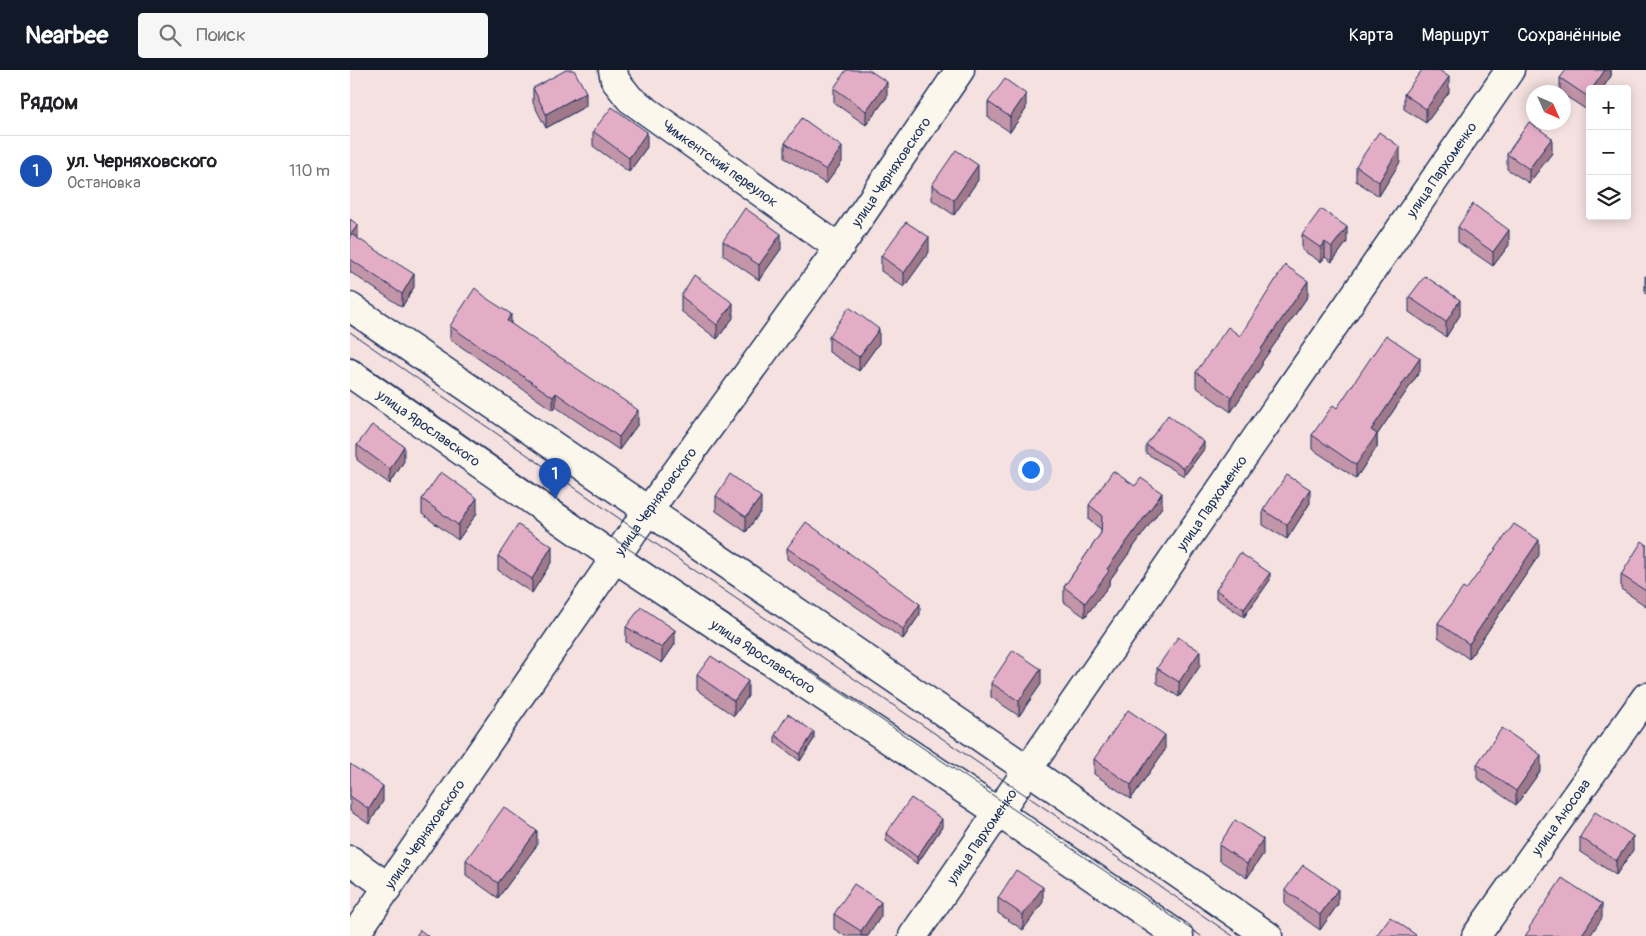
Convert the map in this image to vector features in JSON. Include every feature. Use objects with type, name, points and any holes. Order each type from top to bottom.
[{"type":"street","name":"Чимкентский переулок","points":[[613,70],[615,80],[630,99],[839,248]]},
{"type":"street","name":"улица Черняховского","points":[[354,936],[615,558],[839,248],[960,70]]},
{"type":"street","name":"улица Пархоменко","points":[[913,936],[1510,70]]},
{"type":"street","points":[[350,307],[1027,769],[1268,936]]},
{"type":"street","name":"улица Ярославского","points":[[350,373],[615,558],[998,812],[1179,936]]},
{"type":"street","name":"улица Аносова","points":[[1476,936],[1646,697]]},
{"type":"street","points":[[350,860],[388,887]]},
{"type":"building","points":[[566,70],[574,70],[586,92],[546,114],[533,88]]},
{"type":"building","points":[[846,70],[869,70],[887,82],[866,111],[834,88]]},
{"type":"building","points":[[1422,70],[1439,70],[1449,77],[1426,109],[1404,94]]},
{"type":"building","points":[[1566,70],[1605,70],[1595,85],[1586,85],[1586,95],[1560,78]]},
{"type":"building","points":[[1005,79],[1026,94],[1010,117],[988,102]]},
{"type":"building","points":[[612,107],[647,132],[629,158],[593,131]]},
{"type":"building","points":[[802,118],[842,147],[826,170],[785,143]]},
{"type":"building","points":[[1526,126],[1526,130],[1540,130],[1552,138],[1529,169],[1507,154]]},
{"type":"building","points":[[1379,132],[1400,147],[1379,182],[1356,166]]},
{"type":"building","points":[[956,150],[978,165],[954,200],[932,185]]},
{"type":"building","points":[[1473,204],[1509,230],[1493,252],[1458,227]]},
{"type":"building","points":[[745,208],[781,234],[759,265],[723,241]]},
{"type":"building","points":[[1321,209],[1347,227],[1332,247],[1325,242],[1321,248],[1302,235]]},
{"type":"building","points":[[350,219],[358,225],[351,234],[414,274],[402,294],[350,259]]},
{"type":"building","points":[[906,222],[929,237],[904,273],[881,256]]},
{"type":"building","points":[[1285,265],[1308,281],[1261,349],[1231,397],[1196,372],[1228,327],[1240,336]]},
{"type":"building","points":[[694,275],[733,303],[717,325],[681,296]]},
{"type":"building","points":[[1425,276],[1460,300],[1446,322],[1409,297]]},
{"type":"building","points":[[475,288],[489,300],[511,314],[507,321],[638,410],[619,437],[556,393],[553,397],[450,326]]},
{"type":"building","points":[[849,307],[879,329],[859,357],[829,337]]},
{"type":"building","points":[[1386,335],[1420,358],[1371,430],[1377,434],[1356,465],[1312,435],[1333,405],[1337,408]]},
{"type":"building","points":[[1168,415],[1204,442],[1184,468],[1146,445]]},
{"type":"building","points":[[372,425],[404,446],[390,469],[357,445]]},
{"type":"building","points":[[1113,471],[1135,486],[1141,478],[1162,493],[1085,603],[1064,587],[1101,533],[1102,515],[1089,505]]},
{"type":"building","points":[[441,472],[477,498],[458,525],[422,499]]},
{"type":"building","points":[[730,474],[761,497],[746,517],[716,496]]},
{"type":"building","points":[[1287,475],[1310,489],[1287,525],[1263,510]]},
{"type":"building","points":[[806,522],[920,604],[903,629],[787,548]]},
{"type":"building","points":[[1514,524],[1539,540],[1469,644],[1438,623],[1463,588],[1466,590]]},
{"type":"building","points":[[518,525],[552,546],[532,579],[498,556]]},
{"type":"building","points":[[1642,541],[1646,544],[1646,591],[1621,575]]},
{"type":"building","points":[[1240,553],[1270,573],[1244,609],[1216,590]]},
{"type":"building","points":[[641,607],[675,630],[662,648],[626,627]]},
{"type":"building","points":[[1178,637],[1200,651],[1179,682],[1157,668]]},
{"type":"building","points":[[1013,650],[1041,669],[1019,701],[991,683]]},
{"type":"building","points":[[711,656],[748,681],[734,701],[697,675]]},
{"type":"building","points":[[1128,710],[1165,735],[1131,785],[1094,759]]},
{"type":"building","points":[[788,714],[814,732],[800,754],[775,735]]},
{"type":"building","points":[[1502,728],[1541,755],[1516,791],[1477,764]]},
{"type":"building","points":[[350,764],[383,786],[369,809],[350,796]]},
{"type":"building","points":[[911,798],[942,819],[917,857],[886,833]]},
{"type":"building","points":[[504,807],[537,831],[498,883],[466,860]]},
{"type":"building","points":[[1595,812],[1633,836],[1616,861],[1580,837]]},
{"type":"building","points":[[1235,820],[1263,839],[1247,864],[1219,845]]},
{"type":"building","points":[[1303,865],[1338,889],[1320,915],[1285,890]]},
{"type":"building","points":[[1016,870],[1043,887],[1023,915],[998,898]]},
{"type":"building","points":[[1562,878],[1602,904],[1581,936],[1525,936],[1529,928]]},
{"type":"building","points":[[854,884],[881,902],[861,931],[834,914]]},
{"type":"building","points":[[1390,917],[1416,935],[1376,936]]},
{"type":"building","points":[[420,930],[428,936],[416,936]]},
{"type":"tram line","points":[[350,332],[672,555],[1233,936]]},
{"type":"tram line","points":[[350,356],[555,499],[1201,936]]},
{"type":"place","name":"ул. Черняховского","points":[[555,499]]}]
